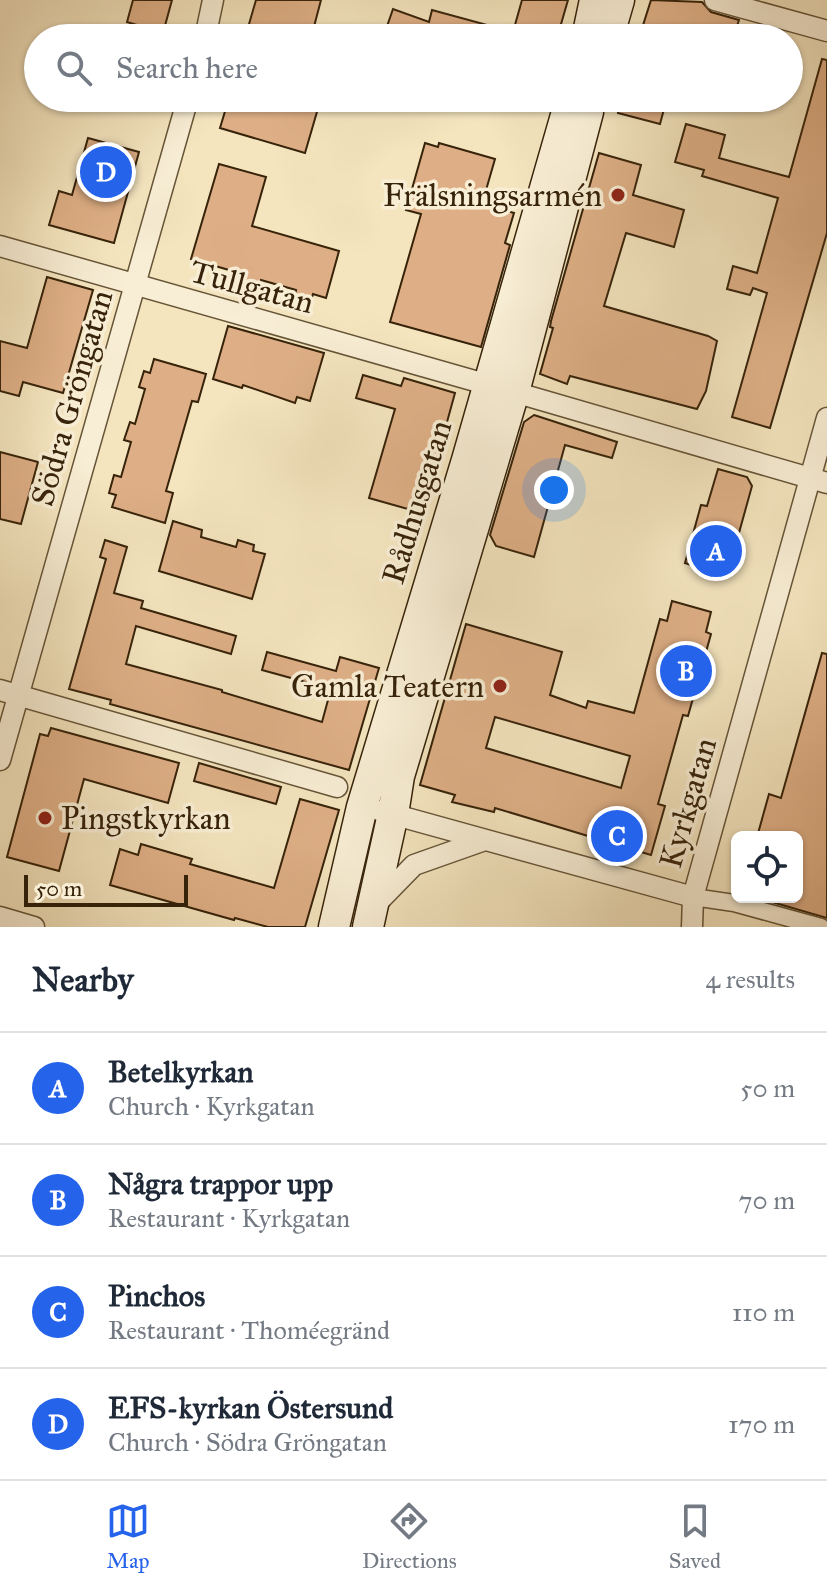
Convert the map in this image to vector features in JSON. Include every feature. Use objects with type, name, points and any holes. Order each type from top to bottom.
[{"type":"main road","points":[[590,24],[595,0]]},
{"type":"main road","points":[[612,24],[619,0]]},
{"type":"main road","name":"Rådhusgatan","points":[[369,918],[399,776],[501,389],[568,112]]},
{"type":"main road","name":"Rådhusgatan","points":[[334,927],[362,807],[501,389],[587,112]]},
{"type":"street","points":[[208,24],[213,0]]},
{"type":"street","points":[[715,0],[802,24]]},
{"type":"street","points":[[803,24],[827,31]]},
{"type":"street","name":"Södra Gröngatan","points":[[0,760],[9,693],[135,286],[184,112]]},
{"type":"street","name":"Tullgatan","points":[[0,246],[362,347],[819,481]]},
{"type":"street","name":"Kyrkgatan","points":[[692,927],[693,897],[819,481],[827,418]]},
{"type":"street","points":[[9,693],[337,787]]},
{"type":"street","points":[[362,807],[693,897],[734,903],[821,927]]},
{"type":"street","points":[[369,918],[414,865],[482,841]]},
{"type":"street","points":[[0,917],[34,927]]},
{"type":"building","points":[[133,0],[172,0],[165,24],[127,22]]},
{"type":"building","points":[[256,0],[321,0],[315,24],[249,24]]},
{"type":"building","points":[[522,0],[568,0],[561,24],[515,24]]},
{"type":"building","points":[[651,0],[702,2],[711,12],[739,20],[738,24],[643,24]]},
{"type":"building","points":[[393,9],[429,22],[432,10],[484,24],[388,24]]},
{"type":"building","points":[[822,59],[827,60],[827,233],[770,428],[732,417],[767,293],[753,288],[750,295],[727,289],[733,266],[757,273],[778,198],[702,176],[704,170],[675,162],[686,124],[725,135],[719,158],[789,177]]},
{"type":"building","points":[[225,112],[317,112],[305,153],[220,128]]},
{"type":"building","points":[[618,112],[663,112],[660,124]]},
{"type":"building","points":[[88,138],[139,152],[114,243],[49,225],[59,191],[72,195]]},
{"type":"building","points":[[425,143],[438,147],[439,143],[495,159],[482,204],[514,213],[505,243],[510,245],[481,347],[390,322],[421,214],[406,210]]},
{"type":"building","points":[[599,153],[641,165],[633,195],[684,210],[674,247],[626,233],[604,306],[717,341],[706,391],[697,409],[570,376],[567,384],[540,374],[553,328],[550,327],[551,321]]},
{"type":"building","points":[[219,164],[266,177],[252,226],[339,251],[326,298],[313,294],[311,301],[295,296],[296,290],[261,280],[259,286],[242,281],[243,274],[191,259]]},
{"type":"building","points":[[47,277],[93,290],[63,393],[23,382],[19,396],[0,391],[0,341],[27,348]]},
{"type":"building","points":[[228,326],[324,353],[310,401],[297,397],[295,403],[243,385],[242,388],[213,379]]},
{"type":"building","points":[[154,359],[206,374],[198,402],[192,401],[166,491],[173,493],[165,523],[112,507],[116,495],[109,493],[114,475],[121,477],[131,442],[124,440],[130,422],[135,424],[145,389],[139,387],[144,371],[150,373]]},
{"type":"building","points":[[363,375],[401,386],[404,378],[455,393],[422,513],[369,498],[395,409],[356,398]]},
{"type":"building","points":[[534,415],[617,442],[612,458],[565,445],[534,557],[496,546],[490,535],[524,422]]},
{"type":"building","points":[[0,452],[38,462],[21,524],[0,519]]},
{"type":"building","points":[[718,469],[747,477],[752,486],[727,576],[685,563],[701,505],[707,506]]},
{"type":"building","points":[[173,521],[202,530],[201,537],[236,547],[238,540],[254,545],[253,551],[265,554],[252,599],[159,571]]},
{"type":"building","points":[[105,540],[127,547],[114,593],[143,601],[141,608],[236,636],[231,654],[136,626],[126,664],[322,722],[331,689],[262,670],[267,652],[336,671],[340,657],[379,668],[349,770],[110,704],[111,700],[69,689],[106,559],[100,557]]},
{"type":"building","points":[[672,601],[711,612],[706,632],[711,634],[688,716],[683,715],[658,804],[665,806],[651,855],[495,808],[494,812],[452,802],[455,795],[420,785],[466,624],[562,652],[550,695],[586,708],[588,701],[634,713],[660,619],[667,621]],"holes":[[[495,717],[630,756],[621,788],[486,748]]]},
{"type":"building","points":[[822,653],[827,654],[827,918],[775,903],[803,903],[803,831],[759,831],[769,794],[781,798]]},
{"type":"building","points":[[51,728],[179,763],[168,803],[84,779],[59,871],[7,857],[40,734],[48,736]]},
{"type":"building","points":[[199,763],[281,787],[276,804],[194,781]]},
{"type":"building","points":[[300,799],[339,810],[305,927],[268,927],[234,920],[110,885],[120,849],[138,855],[141,844],[192,859],[190,864],[274,888]]},
{"type":"place","name":"EFS-kyrkan Östersund","points":[[106,172]]},
{"type":"place","name":"Frälsningsarmén","points":[[618,195]]},
{"type":"place","name":"Betelkyrkan","points":[[716,551]]},
{"type":"place","name":"Några trappor upp","points":[[686,671]]},
{"type":"place","name":"Gamla Teatern","points":[[500,686]]},
{"type":"place","name":"Pingstkyrkan","points":[[45,818]]},
{"type":"place","name":"Pinchos","points":[[617,836]]}]
